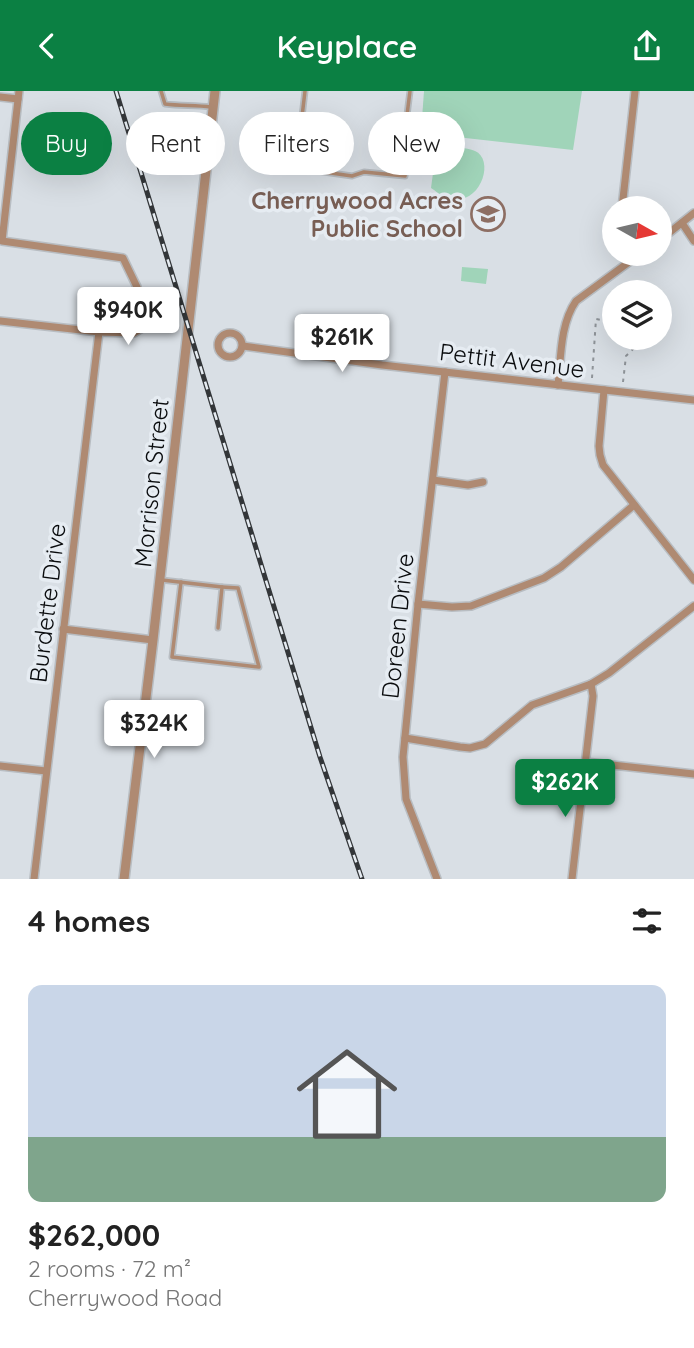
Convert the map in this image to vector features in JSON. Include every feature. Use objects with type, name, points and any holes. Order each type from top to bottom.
[{"type":"street","name":"Morrison Street","points":[[124,879],[215,91]]},
{"type":"street","points":[[623,196],[635,91]]},
{"type":"street","points":[[0,97],[18,95],[2,241],[123,258],[138,287],[147,324],[134,333],[99,332],[0,321]]},
{"type":"street","points":[[672,231],[694,213]]},
{"type":"street","points":[[682,223],[694,240]]},
{"type":"street","points":[[558,384],[565,326],[570,309],[618,266]]},
{"type":"street","name":"Burdette Drive","points":[[34,879],[99,332]]},
{"type":"street","name":"Pettit Avenue","points":[[243,346],[694,400]]},
{"type":"street","name":"Doreen Drive","points":[[437,879],[406,799],[402,757],[445,372]]},
{"type":"street","points":[[604,390],[599,446],[603,465],[694,580]]},
{"type":"street","points":[[433,480],[468,485],[483,482]]},
{"type":"street","points":[[418,604],[471,606],[544,578],[561,567],[634,505]]},
{"type":"street","points":[[405,738],[470,748],[485,744],[532,705],[591,684],[609,673],[694,606]]},
{"type":"street","points":[[63,629],[153,640]]},
{"type":"street","points":[[572,879],[593,696],[591,684]]},
{"type":"street","points":[[585,762],[694,773]]},
{"type":"street","points":[[0,766],[46,771]]},
{"type":"lane","points":[[161,91],[165,104],[213,107]]},
{"type":"lane","points":[[305,91],[296,167],[352,176],[365,173],[405,176],[405,131],[410,91]]},
{"type":"lane","points":[[160,580],[181,582],[222,587],[238,588],[259,667],[172,657],[181,582]]},
{"type":"lane","points":[[218,628],[222,587]]},
{"type":"path","points":[[592,378],[596,355],[596,319],[601,320]]},
{"type":"path","points":[[623,381],[625,359],[631,350]]},
{"type":"path","points":[[619,358],[625,359]]},
{"type":"green space","points":[[424,91],[582,91],[573,150],[465,138],[465,112],[422,112]]},
{"type":"green space","points":[[465,148],[481,156],[484,173],[481,182],[467,197],[457,200],[445,198],[431,188],[433,175],[465,175]]},
{"type":"green space","points":[[462,267],[488,269],[486,284],[461,281]]},
{"type":"railway","points":[[116,91],[320,757],[362,879]]},
{"type":"place","name":"Cherrywood Acres Public School","points":[[488,214]]}]
